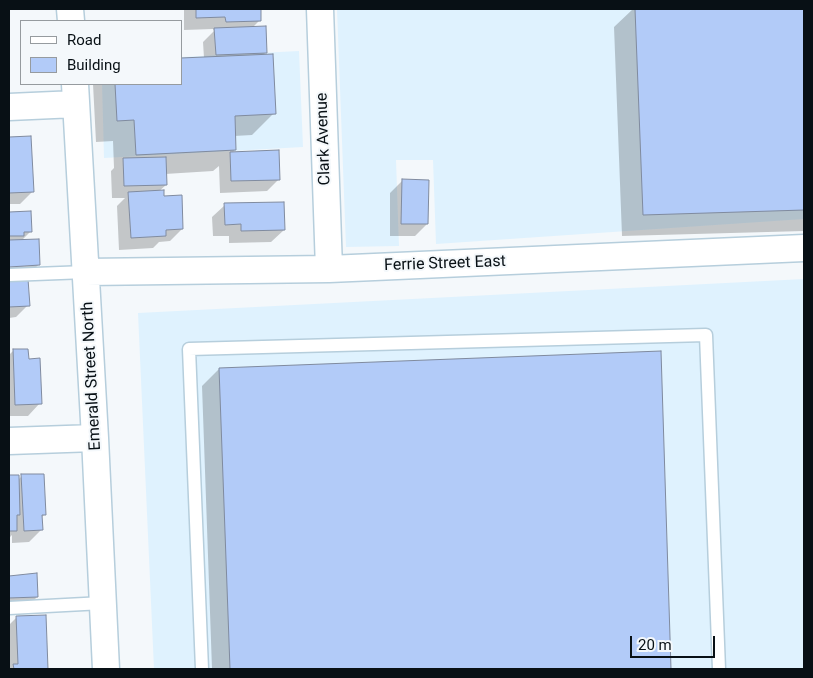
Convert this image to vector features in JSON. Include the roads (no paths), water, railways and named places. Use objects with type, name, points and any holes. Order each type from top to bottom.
[{"type":"street","name":"Clark Avenue","points":[[320,9],[329,269]]},
{"type":"street","points":[[9,107],[75,94]]},
{"type":"street","name":"Emerald Street North","points":[[75,94],[106,669]]},
{"type":"street","name":"Ferrie Street East","points":[[86,272],[329,269],[804,248]]},
{"type":"street","points":[[9,441],[95,438]]},
{"type":"lane","points":[[9,275],[86,272]]},
{"type":"lane","points":[[202,669],[189,349],[706,335],[719,669]]},
{"type":"lane","points":[[9,608],[103,604]]}]
